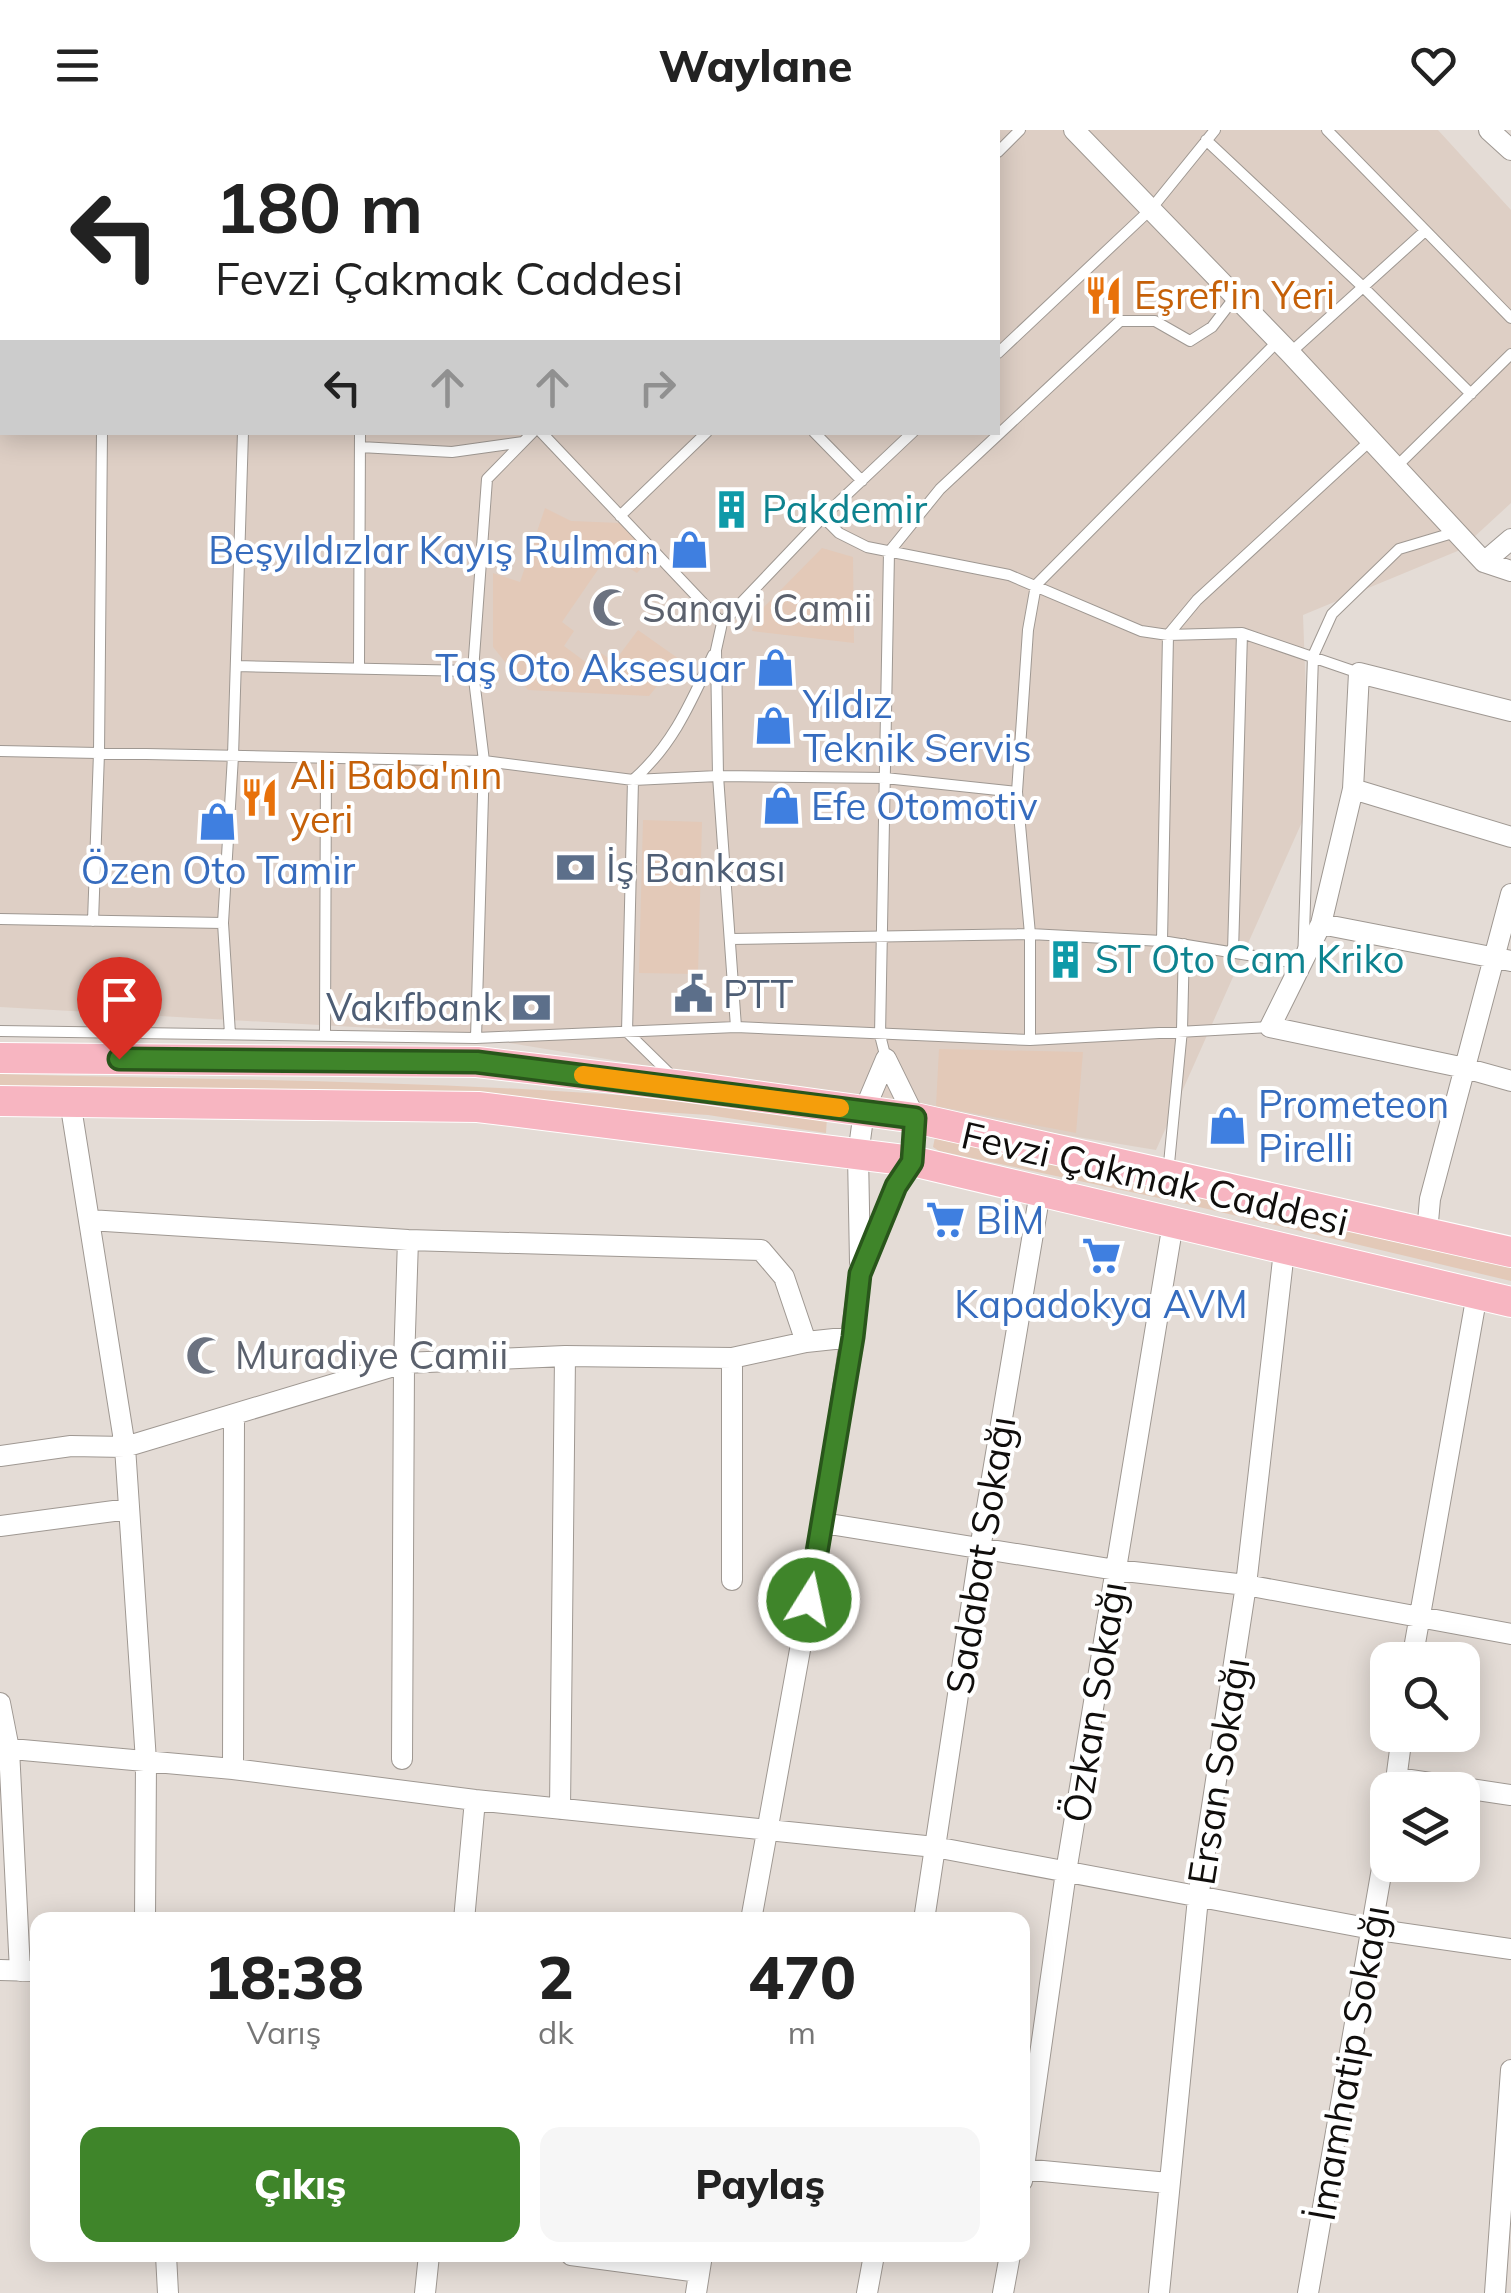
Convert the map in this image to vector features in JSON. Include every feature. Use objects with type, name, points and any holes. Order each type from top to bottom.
[{"type":"main road","name":"Fevzi Çakmak Caddesi","points":[[0,1058],[477,1062],[683,1086],[915,1118],[1511,1252]]},
{"type":"main road","name":"Fevzi Çakmak Caddesi","points":[[0,1101],[478,1107],[912,1162],[1511,1302]]},
{"type":"street","points":[[1074,130],[1236,296],[1484,562],[1511,571]]},
{"type":"street","points":[[1489,130],[1511,150]]},
{"type":"street","points":[[1484,562],[1511,539]]},
{"type":"street","points":[[1511,711],[1359,673],[1353,788],[1321,924],[1270,1027],[1511,1081]]},
{"type":"street","points":[[1353,788],[1511,837]]},
{"type":"street","points":[[1427,1233],[1430,1199],[1465,1068],[1503,959],[1511,894]]},
{"type":"street","points":[[1321,924],[1503,959]]},
{"type":"street","points":[[753,1912],[853,1337],[860,1274],[858,1155],[864,1111],[886,1059]]},
{"type":"street","points":[[860,1274],[896,1186],[912,1162],[915,1118],[886,1059]]},
{"type":"street","points":[[70,1101],[125,1447],[146,1761],[145,1912]]},
{"type":"street","name":"Sadabat Sokağı","points":[[925,1912],[980,1549],[1040,1192]]},
{"type":"street","points":[[89,1220],[408,1240],[761,1250],[784,1277],[806,1342]]},
{"type":"street","name":"Özkan Sokağı","points":[[1030,2124],[1066,1872],[1173,1223]]},
{"type":"street","points":[[402,1759],[408,1240]]},
{"type":"street","name":"Ersan Sokağı","points":[[1159,2293],[1198,1898],[1246,1585],[1284,1250]]},
{"type":"street","points":[[1414,1642],[1477,1294]]},
{"type":"street","points":[[0,1456],[71,1446],[125,1447],[404,1363],[565,1356],[732,1358],[806,1342],[853,1337]]},
{"type":"street","points":[[560,1809],[565,1356]]},
{"type":"street","points":[[732,1358],[732,1580]]},
{"type":"street","points":[[233,1769],[234,1415]]},
{"type":"street","points":[[0,1526],[130,1509]]},
{"type":"street","points":[[823,1524],[1116,1570],[1246,1585],[1511,1634]]},
{"type":"street","points":[[0,1703],[19,1971]]},
{"type":"street","points":[[5,1749],[233,1769],[474,1800],[935,1847],[1372,1929],[1511,1949]]},
{"type":"street","points":[[1480,1792],[1511,1795]]},
{"type":"street","points":[[465,1912],[474,1800]]},
{"type":"street","name":"İmamhatip Sokağı","points":[[1308,2293],[1380,1882]]},
{"type":"street","points":[[1495,2293],[1511,2070]]},
{"type":"street","points":[[1030,2173],[1168,2183]]},
{"type":"street","points":[[166,2262],[168,2293]]},
{"type":"street","points":[[426,2293],[429,2262]]},
{"type":"street","points":[[621,2262],[699,2273]]},
{"type":"street","points":[[867,2293],[873,2262]]},
{"type":"street","points":[[1003,2293],[1009,2262]]},
{"type":"lane","points":[[1000,150],[1020,130]]},
{"type":"lane","points":[[1000,351],[1151,209],[1215,130]]},
{"type":"lane","points":[[1327,130],[1511,318]]},
{"type":"lane","points":[[1206,140],[1364,286],[1471,394]]},
{"type":"lane","points":[[1030,1040],[1030,934],[1017,792],[1028,630],[1036,585],[1284,347],[1364,286],[1425,231]]},
{"type":"lane","points":[[1000,434],[1120,321],[1155,321],[1190,342],[1212,327],[1236,296]]},
{"type":"lane","points":[[1397,466],[1511,354]]},
{"type":"lane","points":[[93,921],[102,435]]},
{"type":"lane","points":[[230,1034],[223,923],[233,756],[242,435]]},
{"type":"lane","points":[[359,667],[360,435]]},
{"type":"lane","points":[[476,1038],[484,761],[473,670],[486,479],[533,435]]},
{"type":"lane","points":[[540,435],[722,622]]},
{"type":"lane","points":[[620,516],[704,435]]},
{"type":"lane","points":[[817,435],[862,481]]},
{"type":"lane","points":[[736,1027],[718,776],[716,650],[722,622],[823,517],[910,435]]},
{"type":"lane","points":[[886,1059],[880,1036],[889,552],[940,490],[999,435]]},
{"type":"lane","points":[[1162,941],[1168,635],[1197,600],[1372,440]]},
{"type":"lane","points":[[360,447],[452,452],[523,442]]},
{"type":"lane","points":[[823,517],[839,533],[867,547],[1009,575],[1142,631],[1168,635],[1242,633],[1359,673]]},
{"type":"lane","points":[[731,939],[1030,934],[1162,941],[1303,964],[1312,656],[1332,614],[1399,549],[1456,532]]},
{"type":"lane","points":[[1233,952],[1242,633]]},
{"type":"lane","points":[[683,1086],[626,1032],[633,780],[678,730],[716,650]]},
{"type":"lane","points":[[236,666],[473,670]]},
{"type":"lane","points":[[0,751],[484,761],[633,780],[718,776],[885,778],[1017,792]]},
{"type":"lane","points":[[325,1035],[326,758]]},
{"type":"lane","points":[[0,920],[223,923]]},
{"type":"lane","points":[[1168,1175],[1182,1030],[1184,944]]},
{"type":"lane","points":[[0,1032],[476,1038],[736,1027],[1030,1040],[1270,1027]]},
{"type":"shaded area","points":[[1000,130],[1438,130],[1511,210],[1511,503],[1460,550],[1303,615],[1310,804],[1156,1150],[443,1032],[0,1007],[0,435],[1000,435]]},
{"type":"shaded area","points":[[545,508],[571,521],[620,523],[652,556],[637,573],[608,555],[562,622],[574,631],[564,646],[591,666],[601,653],[614,662],[638,630],[679,659],[649,696],[528,690],[493,647],[493,573],[520,582]]},
{"type":"shaded area","points":[[822,548],[853,557],[854,643],[752,631],[758,613]]},
{"type":"shaded area","points":[[643,820],[702,822],[698,974],[639,973]]},
{"type":"shaded area","points":[[939,1049],[1083,1052],[1076,1133],[936,1106]]},
{"type":"shaded area","points":[[0,1074],[518,1089],[621,1095],[827,1117],[826,1133],[708,1115],[615,1109],[373,1099],[0,1092]]},
{"type":"shaded area","points":[[935,1137],[1511,1265],[1511,1281],[1178,1202],[939,1151],[933,1147]]},
{"type":"slow traffic","points":[[583,1075],[840,1108]]},
{"type":"place","name":"Eşref'in Yeri","points":[[1104,295]]},
{"type":"place","name":"Pakdemir","points":[[732,509]]},
{"type":"place","name":"Beşyıldızlar Kayış Rulman","points":[[689,550]]},
{"type":"place","name":"Sanayi Camii","points":[[612,608]]},
{"type":"place","name":"Taş Oto Aksesuar","points":[[775,668]]},
{"type":"place","name":"Yıldız Teknik Servis","points":[[773,726]]},
{"type":"place","name":"Ali Baba'nın yeri","points":[[260,797]]},
{"type":"place","name":"Efe Otomotiv","points":[[781,806]]},
{"type":"place","name":"Özen Oto Tamir","points":[[218,821]]},
{"type":"place","name":"İş Bankası","points":[[576,868]]},
{"type":"place","name":"ST Oto Cam Kriko","points":[[1065,959]]},
{"type":"place","name":"PTT","points":[[693,994]]},
{"type":"place","name":"Vakıfbank","points":[[532,1007]]},
{"type":"place","name":"Prometeon Pirelli","points":[[1228,1126]]},
{"type":"place","name":"BİM","points":[[946,1220]]},
{"type":"place","name":"Kapadokya AVM","points":[[1101,1255]]},
{"type":"place","name":"Muradiye Camii","points":[[205,1355]]},
{"type":"route","points":[[119,1059],[477,1062],[915,1118],[912,1162],[896,1186],[860,1274],[809,1600]]}]
